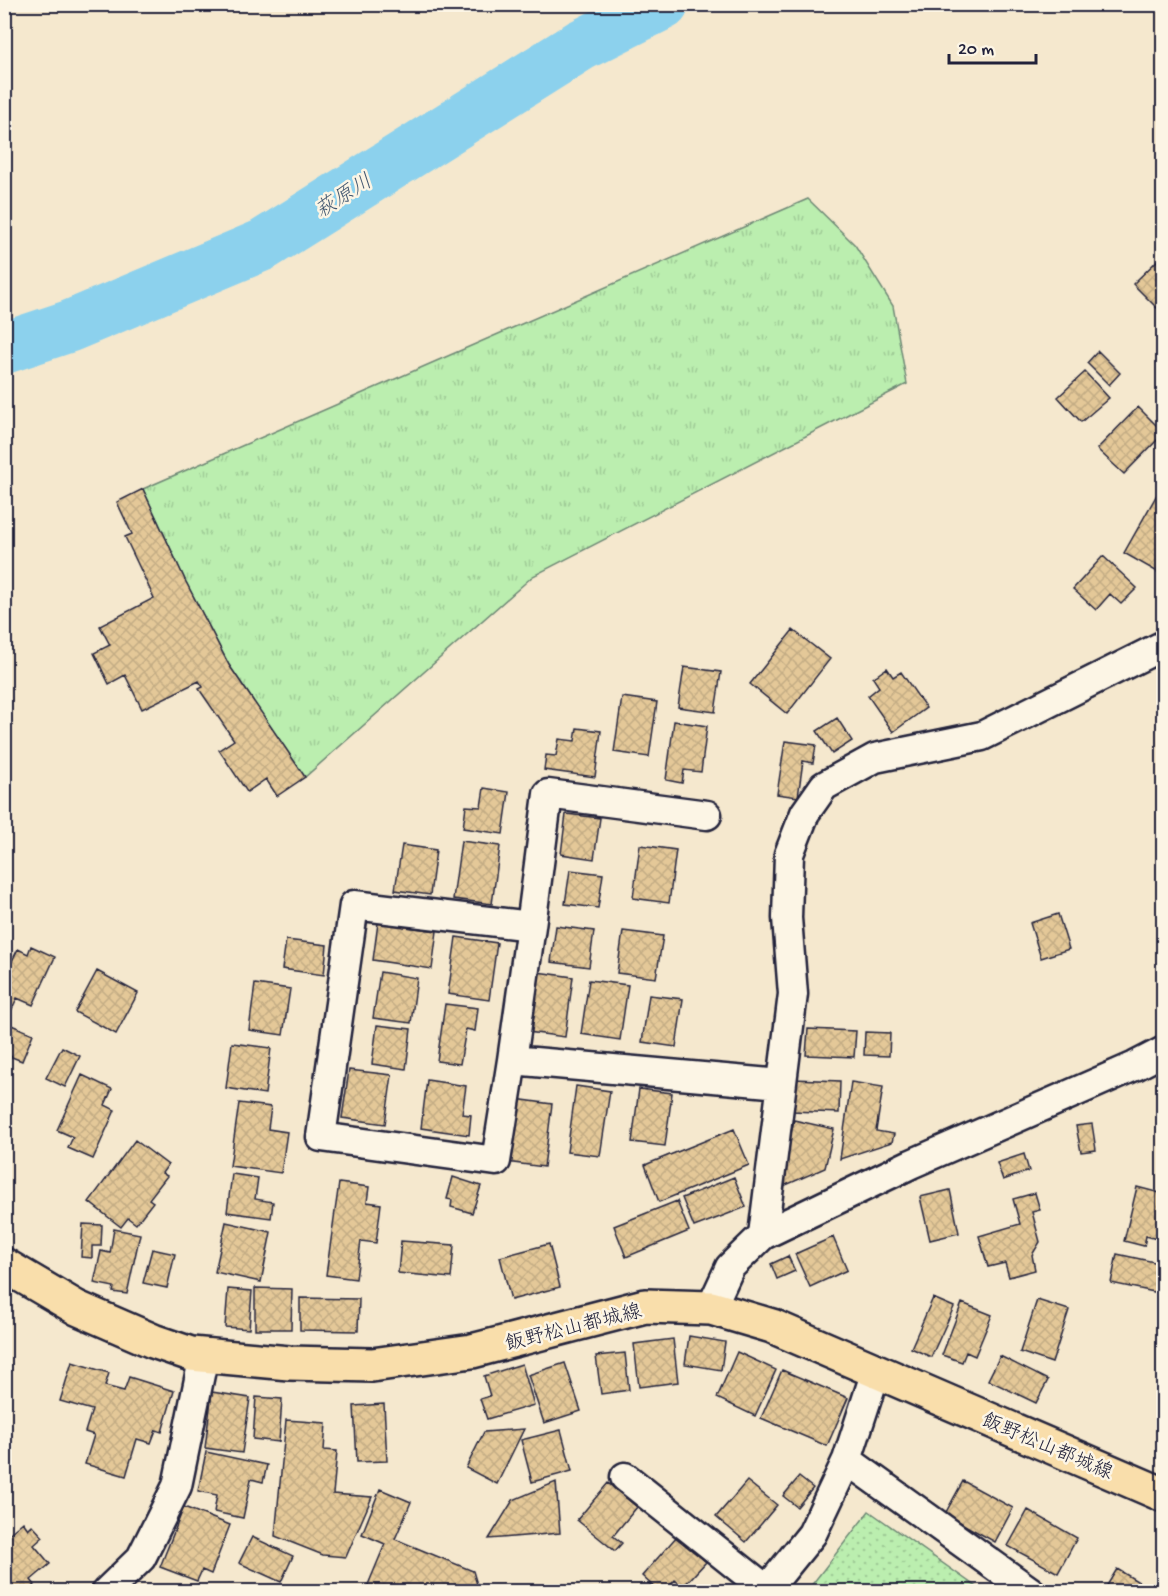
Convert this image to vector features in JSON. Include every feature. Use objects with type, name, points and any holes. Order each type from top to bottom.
[{"type":"main road","name":"飯野松山都城線","points":[[4,1265],[77,1308],[153,1341],[191,1354],[289,1364],[372,1365],[472,1351],[645,1306],[711,1308],[772,1326],[1164,1495]]},
{"type":"street","points":[[763,1235],[793,994],[787,918],[789,854],[805,813],[824,786],[874,758],[982,736],[1164,645]]},
{"type":"street","points":[[531,926],[354,905],[321,1137],[496,1161],[531,926],[548,794],[707,815]]},
{"type":"street","points":[[711,1308],[730,1267],[763,1235],[911,1164],[1164,1051]]},
{"type":"street","points":[[512,1060],[781,1084]]},
{"type":"street","points":[[106,1592],[141,1558],[177,1486],[204,1355]]},
{"type":"street","points":[[625,1478],[766,1591],[812,1534],[847,1460],[876,1371]]},
{"type":"street","points":[[847,1460],[1031,1592]]},
{"type":"green space","points":[[808,199],[855,245],[893,306],[907,384],[533,576],[305,777],[229,665],[186,582],[143,489]]},
{"type":"green space","points":[[869,1511],[982,1591],[807,1591]]},
{"type":"building","points":[[1164,254],[1164,314],[1163,314],[1133,284]]},
{"type":"building","points":[[1098,351],[1120,373],[1109,385],[1087,363]]},
{"type":"building","points":[[1085,372],[1109,398],[1081,422],[1058,397]]},
{"type":"building","points":[[1138,407],[1164,433],[1124,474],[1097,449]]},
{"type":"building","points":[[1164,482],[1164,569],[1161,574],[1124,553]]},
{"type":"building","points":[[143,489],[186,582],[229,665],[305,777],[277,796],[266,779],[247,792],[219,750],[234,740],[199,689],[203,687],[199,681],[142,709],[125,675],[109,684],[94,653],[110,645],[100,626],[154,598],[125,537],[132,534],[117,502]]},
{"type":"building","points":[[1103,556],[1137,588],[1121,604],[1110,594],[1096,610],[1073,589]]},
{"type":"building","points":[[793,630],[830,659],[787,714],[750,684]]},
{"type":"building","points":[[684,667],[721,672],[715,712],[678,707]]},
{"type":"building","points":[[887,668],[893,677],[901,672],[926,708],[893,732],[868,696],[879,687],[873,678]]},
{"type":"building","points":[[622,697],[657,702],[649,757],[614,752]]},
{"type":"building","points":[[837,718],[852,741],[832,754],[817,731]]},
{"type":"building","points":[[674,721],[707,726],[701,772],[684,770],[682,783],[666,780]]},
{"type":"building","points":[[577,728],[601,731],[595,777],[544,770],[546,755],[556,756],[559,739],[575,741]]},
{"type":"building","points":[[785,741],[816,745],[813,763],[803,761],[798,797],[777,794]]},
{"type":"building","points":[[484,788],[509,792],[503,834],[463,828],[466,806],[481,807]]},
{"type":"building","points":[[566,814],[600,818],[594,859],[561,854]]},
{"type":"building","points":[[461,841],[500,846],[492,904],[453,899]]},
{"type":"building","points":[[402,845],[436,850],[430,895],[395,890]]},
{"type":"building","points":[[640,845],[676,850],[669,903],[633,898]]},
{"type":"building","points":[[570,870],[603,874],[598,908],[565,904]]},
{"type":"building","points":[[1058,914],[1069,949],[1041,958],[1030,923]]},
{"type":"building","points":[[378,923],[437,931],[432,969],[373,960]]},
{"type":"building","points":[[556,926],[594,931],[589,967],[551,962]]},
{"type":"building","points":[[623,931],[663,936],[656,978],[617,973]]},
{"type":"building","points":[[456,937],[497,943],[489,1000],[448,994]]},
{"type":"building","points":[[286,940],[327,945],[324,975],[282,969]]},
{"type":"building","points":[[31,946],[55,957],[33,1005],[17,998],[11,1011],[4,1008],[4,977],[18,949],[28,954]]},
{"type":"building","points":[[97,971],[138,993],[116,1034],[75,1012]]},
{"type":"building","points":[[380,972],[417,978],[411,1023],[373,1018]]},
{"type":"building","points":[[537,972],[573,977],[565,1037],[528,1032]]},
{"type":"building","points":[[589,980],[628,985],[620,1040],[581,1034]]},
{"type":"building","points":[[255,984],[290,989],[283,1035],[249,1030]]},
{"type":"building","points":[[649,995],[683,999],[676,1047],[642,1042]]},
{"type":"building","points":[[445,1004],[478,1008],[475,1031],[466,1029],[460,1064],[437,1061]]},
{"type":"building","points":[[4,1022],[33,1034],[22,1061],[4,1054]]},
{"type":"building","points":[[377,1025],[411,1029],[406,1069],[372,1064]]},
{"type":"building","points":[[808,1029],[856,1031],[854,1057],[806,1055]]},
{"type":"building","points":[[865,1032],[890,1033],[889,1056],[864,1055]]},
{"type":"building","points":[[232,1043],[271,1048],[265,1094],[226,1088]]},
{"type":"building","points":[[62,1047],[80,1056],[65,1087],[46,1078]]},
{"type":"building","points":[[349,1070],[392,1075],[385,1124],[342,1118]]},
{"type":"building","points":[[82,1075],[112,1089],[105,1105],[115,1110],[93,1159],[68,1148],[73,1137],[57,1130]]},
{"type":"building","points":[[794,1079],[840,1081],[839,1113],[792,1111]]},
{"type":"building","points":[[427,1080],[466,1086],[462,1114],[471,1115],[469,1135],[421,1128]]},
{"type":"building","points":[[851,1082],[883,1087],[876,1131],[894,1134],[892,1142],[840,1159]]},
{"type":"building","points":[[576,1086],[610,1091],[600,1156],[567,1152]]},
{"type":"building","points":[[639,1089],[672,1093],[665,1146],[632,1142]]},
{"type":"building","points":[[515,1099],[552,1104],[544,1167],[506,1162]]},
{"type":"building","points":[[239,1103],[271,1107],[268,1129],[287,1132],[281,1173],[230,1166]]},
{"type":"building","points":[[794,1120],[834,1129],[825,1168],[779,1188]]},
{"type":"building","points":[[1092,1124],[1096,1150],[1081,1152],[1076,1126]]},
{"type":"building","points":[[734,1129],[749,1165],[659,1202],[645,1165]]},
{"type":"building","points":[[135,1140],[168,1165],[162,1173],[167,1176],[149,1199],[153,1202],[136,1224],[128,1218],[121,1227],[89,1202]]},
{"type":"building","points":[[1024,1154],[1029,1171],[1003,1180],[997,1163]]},
{"type":"building","points":[[232,1174],[258,1178],[255,1199],[273,1202],[271,1218],[227,1212]]},
{"type":"building","points":[[453,1177],[481,1186],[472,1213],[451,1207],[452,1200],[447,1199]]},
{"type":"building","points":[[734,1177],[746,1207],[694,1227],[682,1198]]},
{"type":"building","points":[[339,1183],[369,1187],[367,1202],[381,1204],[376,1243],[361,1241],[356,1279],[326,1275]]},
{"type":"building","points":[[1137,1187],[1164,1194],[1164,1241],[1146,1236],[1144,1246],[1124,1241]]},
{"type":"building","points":[[950,1190],[959,1233],[930,1240],[920,1197]]},
{"type":"building","points":[[1035,1193],[1040,1210],[1032,1212],[1040,1242],[1032,1255],[1035,1270],[1009,1277],[1005,1263],[988,1267],[979,1236],[1020,1224],[1013,1199]]},
{"type":"building","points":[[677,1201],[689,1231],[626,1257],[614,1226]]},
{"type":"building","points":[[226,1222],[271,1232],[261,1282],[215,1272]]},
{"type":"building","points":[[83,1224],[102,1225],[101,1246],[92,1246],[92,1258],[81,1257]]},
{"type":"building","points":[[114,1229],[140,1234],[127,1294],[113,1292],[114,1287],[94,1283],[101,1251],[110,1253]]},
{"type":"building","points":[[833,1237],[847,1270],[810,1287],[795,1254]]},
{"type":"building","points":[[401,1241],[454,1245],[451,1278],[398,1273]]},
{"type":"building","points":[[549,1244],[560,1287],[511,1300],[500,1257]]},
{"type":"building","points":[[152,1249],[175,1254],[167,1288],[143,1283]]},
{"type":"building","points":[[1117,1254],[1164,1264],[1164,1294],[1111,1283]]},
{"type":"building","points":[[788,1256],[795,1271],[777,1279],[771,1264]]},
{"type":"building","points":[[255,1288],[292,1289],[291,1329],[255,1329]]},
{"type":"building","points":[[228,1289],[252,1291],[249,1329],[225,1327]]},
{"type":"building","points":[[300,1298],[359,1299],[358,1331],[300,1330]]},
{"type":"building","points":[[933,1298],[954,1307],[931,1357],[911,1348]]},
{"type":"building","points":[[1037,1300],[1069,1310],[1052,1363],[1020,1352]]},
{"type":"building","points":[[962,1303],[992,1315],[975,1356],[966,1352],[962,1362],[942,1355]]},
{"type":"building","points":[[689,1336],[725,1342],[721,1370],[685,1364]]},
{"type":"building","points":[[673,1339],[678,1382],[639,1387],[634,1344]]},
{"type":"building","points":[[737,1352],[776,1370],[755,1416],[717,1398]]},
{"type":"building","points":[[625,1353],[629,1390],[601,1394],[596,1356]]},
{"type":"building","points":[[1000,1356],[1048,1380],[1036,1403],[988,1380]]},
{"type":"building","points":[[72,1362],[109,1373],[105,1386],[124,1391],[129,1377],[174,1391],[162,1432],[156,1430],[151,1443],[137,1439],[126,1476],[85,1464],[94,1435],[85,1432],[92,1410],[60,1401]]},
{"type":"building","points":[[565,1363],[581,1411],[544,1423],[528,1375]]},
{"type":"building","points":[[522,1364],[534,1405],[487,1419],[480,1399],[490,1396],[484,1376]]},
{"type":"building","points":[[782,1370],[848,1398],[827,1446],[761,1418]]},
{"type":"building","points":[[212,1392],[250,1398],[242,1453],[205,1448]]},
{"type":"building","points":[[256,1397],[282,1399],[279,1442],[253,1439]]},
{"type":"building","points":[[384,1404],[387,1461],[357,1462],[354,1406]]},
{"type":"building","points":[[286,1420],[326,1423],[324,1450],[337,1451],[333,1494],[372,1497],[346,1557],[323,1555],[275,1536]]},
{"type":"building","points":[[524,1429],[497,1484],[466,1468],[484,1432]]},
{"type":"building","points":[[561,1430],[572,1471],[532,1482],[521,1440]]},
{"type":"building","points":[[206,1452],[267,1465],[263,1482],[251,1479],[243,1518],[214,1512],[217,1495],[198,1491]]},
{"type":"building","points":[[799,1477],[813,1488],[797,1507],[783,1496]]},
{"type":"building","points":[[747,1481],[777,1505],[746,1542],[716,1517]]},
{"type":"building","points":[[963,1481],[1013,1508],[995,1542],[945,1514]]},
{"type":"building","points":[[556,1482],[560,1533],[489,1539],[513,1500]]},
{"type":"building","points":[[608,1483],[637,1507],[613,1536],[622,1543],[615,1551],[577,1520]]},
{"type":"building","points":[[380,1489],[411,1502],[395,1539],[473,1571],[477,1592],[365,1592],[385,1544],[362,1534]]},
{"type":"building","points":[[184,1507],[230,1525],[211,1574],[202,1570],[197,1581],[160,1567]]},
{"type":"building","points":[[1028,1510],[1077,1538],[1058,1573],[1008,1546]]},
{"type":"building","points":[[23,1522],[28,1529],[32,1525],[43,1537],[34,1545],[50,1564],[31,1580],[35,1585],[27,1592],[21,1592],[17,1587],[12,1592],[4,1592],[4,1538]]},
{"type":"building","points":[[677,1536],[706,1562],[683,1587],[675,1580],[664,1592],[659,1592],[642,1576]]},
{"type":"building","points":[[252,1537],[293,1556],[281,1582],[239,1563]]},
{"type":"building","points":[[1117,1569],[1147,1587],[1144,1592],[1103,1592]]},
{"type":"waterway","name":"萩原川","points":[[4,348],[70,326],[263,245],[581,45],[663,4]]}]
